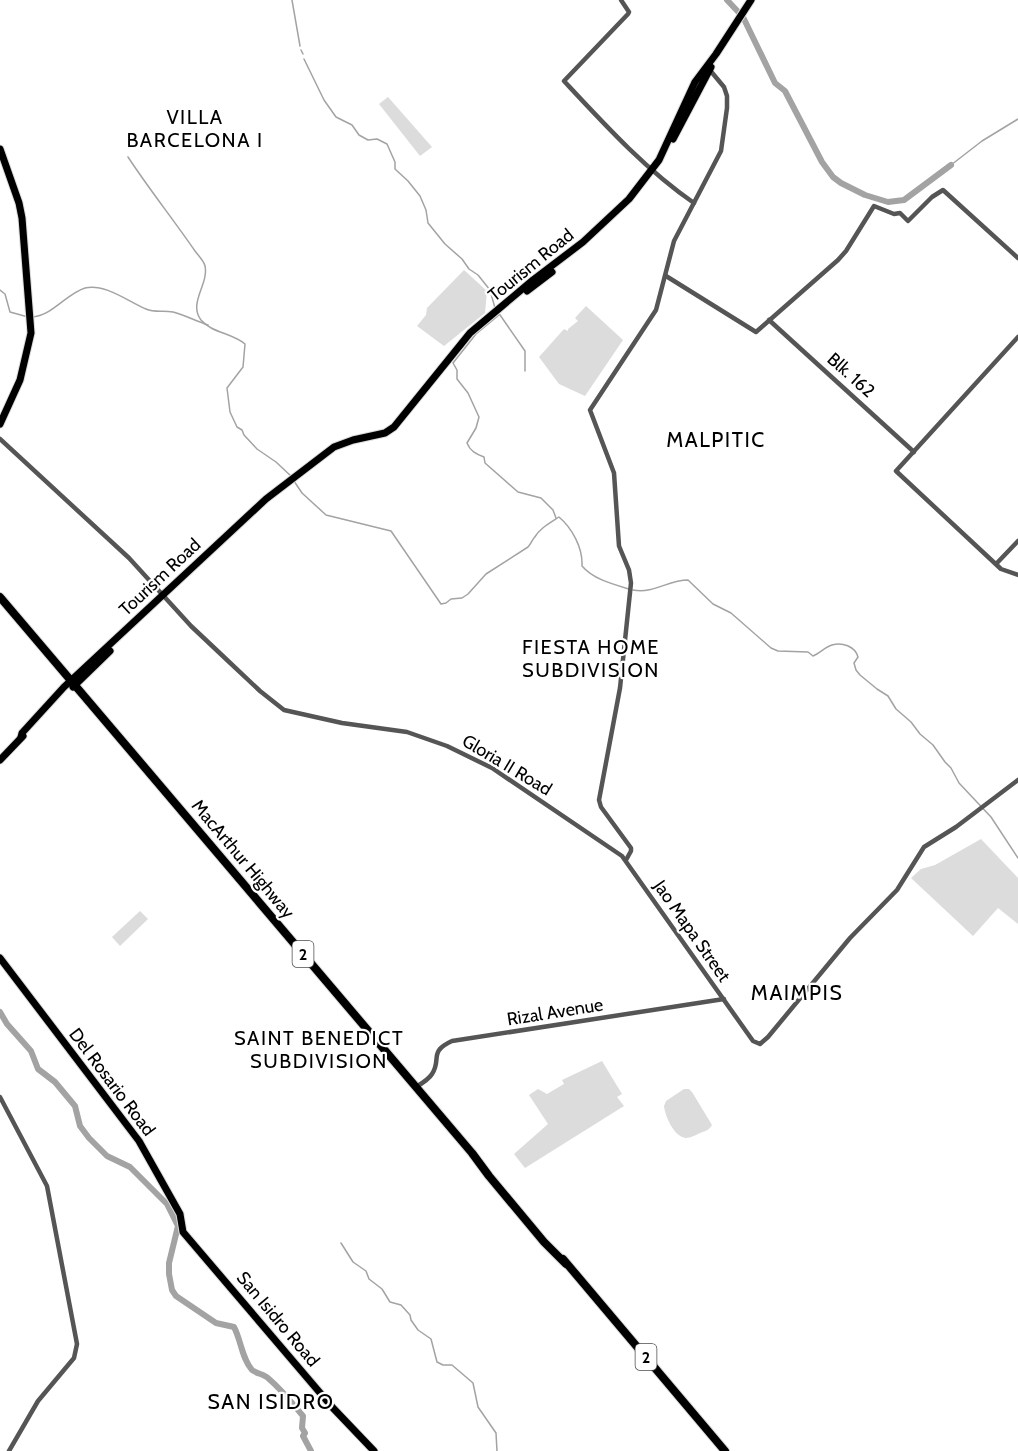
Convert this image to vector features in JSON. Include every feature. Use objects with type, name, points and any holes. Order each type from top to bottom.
[{"type":"highway","name":"MacArthur Highway","points":[[0,597],[725,1451]]},
{"type":"main road","name":"Tourism Road","points":[[0,760],[22,733],[164,595],[270,501],[272,496],[315,460],[332,450],[394,432],[466,341],[497,313],[596,236],[633,200],[655,171],[709,65],[752,0]]},
{"type":"main road","points":[[0,149],[19,203],[31,324],[30,343],[24,368],[0,424]]},
{"type":"main road","name":"Del Rosario Road","points":[[0,958],[140,1141],[180,1214],[183,1232]]},
{"type":"main road","name":"San Isidro Road","points":[[183,1232],[333,1408],[374,1451]]},
{"type":"street","points":[[621,0],[628,14],[564,81],[593,113],[655,171],[694,203]]},
{"type":"street","points":[[626,860],[631,848],[601,807],[599,800],[620,688],[631,584],[629,570],[619,546],[614,473],[590,410],[653,317],[674,241],[718,157],[725,125],[726,93],[709,65]]},
{"type":"street","points":[[666,276],[756,332],[838,260],[874,206],[894,214],[900,213],[908,221],[932,197],[943,190],[1018,258]]},
{"type":"street","name":"Blk. 162","points":[[768,320],[914,452]]},
{"type":"street","points":[[1018,337],[896,471],[1001,569],[1018,575]]},
{"type":"street","points":[[0,439],[129,558],[164,595]]},
{"type":"street","points":[[997,563],[1018,541]]},
{"type":"street","name":"Gloria II Road","points":[[164,595],[191,626],[260,691],[284,710],[342,723],[407,732],[458,751],[492,768],[626,860]]},
{"type":"street","name":"Jao Mapa Street","points":[[626,860],[753,1041],[760,1044],[779,1025],[850,938],[897,890],[924,847],[957,827],[1018,780]]},
{"type":"street","name":"Rizal Avenue","points":[[416,1087],[432,1074],[435,1057],[440,1048],[452,1041],[724,999]]},
{"type":"street","points":[[0,1097],[47,1186],[77,1337],[74,1358],[35,1406],[9,1451]]},
{"type":"shaded area","points":[[388,97],[432,147],[420,156],[379,104]]},
{"type":"shaded area","points":[[464,270],[487,291],[485,313],[444,346],[417,326],[426,315],[427,308]]},
{"type":"shaded area","points":[[586,306],[623,340],[585,396],[559,384],[539,357],[564,329],[568,331],[578,321],[575,318]]},
{"type":"shaded area","points":[[981,839],[1018,878],[1018,924],[998,908],[973,936],[911,878],[921,869],[935,865]]},
{"type":"shaded area","points":[[140,911],[148,919],[120,946],[112,937]]},
{"type":"shaded area","points":[[602,1061],[622,1094],[617,1097],[624,1106],[525,1168],[514,1154],[548,1124],[529,1095],[538,1089],[547,1094],[564,1084],[562,1080]]},
{"type":"shaded area","points":[[684,1089],[692,1092],[712,1125],[706,1131],[686,1138],[674,1130],[664,1106],[666,1101]]},
{"type":"waterway","points":[[292,0],[300,46]]},
{"type":"waterway","points":[[727,0],[743,17],[775,83],[785,91],[822,162],[833,177],[841,183],[865,195],[888,202],[904,200],[951,165]]},
{"type":"waterway","points":[[301,50],[303,54]]},
{"type":"waterway","points":[[304,59],[324,100],[336,117],[352,125],[359,135],[368,140],[377,139],[387,144],[395,162],[395,169],[420,196],[428,223],[490,290],[495,308]]},
{"type":"waterway","points":[[951,165],[982,141],[1018,119]]},
{"type":"waterway","points":[[128,157],[204,264],[204,280],[197,307],[201,320],[211,328],[245,344],[243,367],[227,388],[230,412],[237,427],[257,449],[292,477]]},
{"type":"waterway","points":[[33,317],[53,309],[78,291],[93,287],[117,294],[149,310],[173,312],[208,325]]},
{"type":"waterway","points":[[0,290],[5,294],[10,312],[28,317]]},
{"type":"waterway","points":[[498,312],[525,351],[525,371]]},
{"type":"waterway","points":[[499,315],[476,334],[453,363],[457,370],[457,379],[468,393],[479,417],[476,428],[467,443],[472,450],[484,457],[485,463],[518,492],[541,498],[553,510],[556,518]]},
{"type":"waterway","points":[[294,481],[302,493],[326,515],[391,531],[441,604],[468,594],[486,574],[528,547],[539,531],[559,517],[576,539],[581,552],[582,566],[586,571],[597,578],[629,589]]},
{"type":"waterway","points":[[633,590],[654,589],[688,580],[713,604],[731,613],[771,648],[778,651],[808,652],[813,656],[836,644],[854,650],[858,657],[854,663],[856,670],[888,696],[896,709],[933,745],[951,768],[959,783],[991,817],[1018,858]]},
{"type":"waterway","points":[[0,1012],[7,1024],[31,1051],[38,1069],[55,1082],[75,1106],[80,1126],[89,1138],[107,1156],[130,1167],[167,1204],[178,1226],[169,1263],[172,1290],[176,1296],[216,1323],[234,1327],[252,1370],[274,1383],[303,1416],[302,1428],[305,1433],[303,1436],[311,1451]]},
{"type":"waterway","points":[[341,1243],[353,1262],[366,1271],[369,1279],[382,1289],[390,1302],[401,1305],[410,1315],[418,1330],[431,1339],[437,1362],[452,1365],[473,1383],[478,1407],[496,1433],[497,1451]]},
{"type":"district","name":"VILLA BARCELONA I","points":[[195,128]]},
{"type":"district","name":"MALPITIC","points":[[716,440]]},
{"type":"district","name":"FIESTA HOME SUBDIVISION","points":[[591,658]]},
{"type":"district","name":"MAIMPIS","points":[[797,993]]},
{"type":"district","name":"SAINT BENEDICT SUBDIVISION","points":[[319,1050]]},
{"type":"district","name":"SAN ISIDRO","points":[[271,1402]]}]
